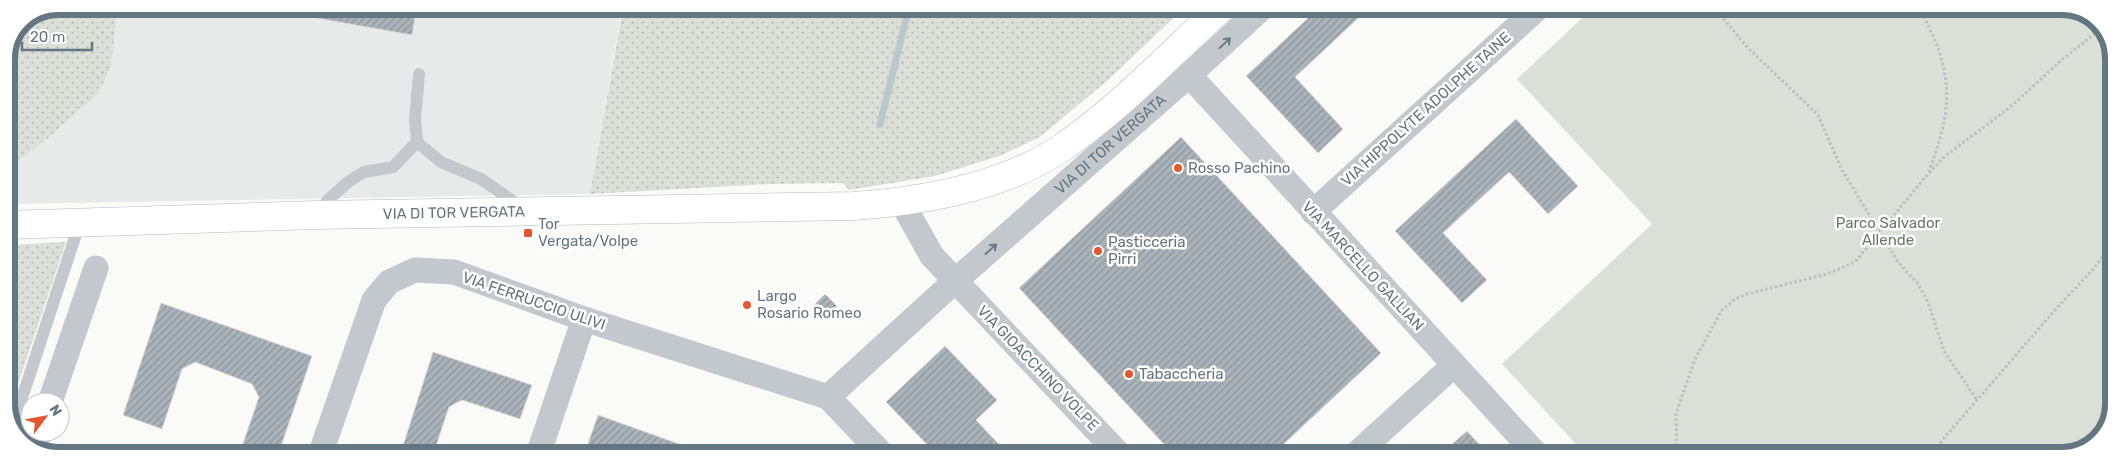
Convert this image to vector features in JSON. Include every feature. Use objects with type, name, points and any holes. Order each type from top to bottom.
[{"type":"main road","name":"VIA DI TOR VERGATA","points":[[15,225],[527,210],[854,206],[932,196],[990,181],[1022,169],[1059,150],[1111,110],[1213,15]]},
{"type":"street","name":"VIA DI TOR VERGATA","points":[[828,397],[955,281],[1117,137],[1189,76],[1254,15]]},
{"type":"street","name":"VIA HIPPOLYTE ADOLPHE TAINE","points":[[1313,212],[1530,15]]},
{"type":"street","name":"VIA MARCELLO GALLIAN","points":[[1189,76],[1530,447]]},
{"type":"street","points":[[901,201],[932,256],[955,281]]},
{"type":"street","points":[[53,392],[96,268]]},
{"type":"street","name":"VIA FERRUCCIO ULIVI","points":[[323,447],[374,300],[389,282],[415,270],[454,272],[584,319],[828,397]]},
{"type":"street","name":"VIA GIOACCHINO VOLPE","points":[[955,281],[1112,447]]},
{"type":"street","points":[[541,447],[584,319]]},
{"type":"street","points":[[1364,447],[1454,364]]},
{"type":"street","points":[[828,397],[875,447]]},
{"type":"lane","points":[[316,215],[328,200],[348,182],[364,172],[393,167],[416,142],[415,119],[420,74]]},
{"type":"lane","points":[[416,142],[441,162],[481,179],[527,210]]},
{"type":"lane","points":[[17,414],[80,222]]},
{"type":"path","points":[[1721,15],[1747,47],[1818,115],[1842,170],[1898,262],[1918,284],[1928,302],[1944,350],[1977,400]]},
{"type":"path","points":[[1923,15],[1940,53],[1948,92],[1946,115],[1928,174]]},
{"type":"path","points":[[1677,447],[1676,414],[1695,359],[1722,310],[1735,299],[1746,294],[1827,274],[1855,262],[1944,157],[2010,108],[2064,58],[2096,32]]},
{"type":"path","points":[[1938,447],[2062,301],[2090,275],[2105,253]]},
{"type":"shaded area","points":[[117,15],[621,15],[590,194],[15,204],[15,164],[53,134],[99,93],[111,66]]},
{"type":"green space","points":[[117,15],[111,66],[99,93],[53,134],[15,164],[15,58],[18,42],[22,34],[34,22],[50,16]]},
{"type":"green space","points":[[622,15],[1177,15],[1108,80],[1040,137],[1002,155],[935,176],[849,190],[843,183],[770,184],[590,194]]},
{"type":"green space","name":"Parco Salvador Allende","points":[[1585,15],[2062,15],[2076,17],[2083,21],[2098,34],[2105,55],[2105,404],[2102,420],[2096,430],[2083,441],[2076,445],[2062,447],[1579,447],[1502,364],[1652,224],[1517,79]]},
{"type":"green space","points":[[66,242],[15,393],[15,245]]},
{"type":"building","points":[[316,15],[415,15],[412,35],[316,18]]},
{"type":"building","points":[[1311,15],[1361,15],[1295,77],[1343,129],[1318,153],[1246,76]]},
{"type":"building","points":[[1516,119],[1578,186],[1548,214],[1509,172],[1443,233],[1487,280],[1462,303],[1395,231]]},
{"type":"building","points":[[1181,137],[1381,353],[1281,447],[1167,447],[1019,288]]},
{"type":"building","points":[[825,294],[837,306],[825,318],[813,306]]},
{"type":"building","points":[[161,303],[312,356],[281,447],[242,447],[259,397],[252,384],[195,362],[182,369],[162,429],[123,415]]},
{"type":"building","points":[[945,346],[997,400],[976,420],[1001,447],[929,447],[886,402]]},
{"type":"building","points":[[433,352],[532,385],[520,419],[462,400],[449,407],[436,447],[403,447]]},
{"type":"building","points":[[598,415],[688,447],[587,447]]},
{"type":"building","points":[[1467,431],[1482,447],[1449,447]]},
{"type":"waterway","points":[[880,124],[907,15]]},
{"type":"place","name":"Rosso Pachino","points":[[1178,168]]},
{"type":"place","name":"Tor Vergata/Volpe","points":[[528,233]]},
{"type":"place","name":"Pasticceria Pirri","points":[[1098,251]]},
{"type":"place","name":"Largo Rosario Romeo","points":[[747,305]]},
{"type":"place","name":"Tabaccheria","points":[[1129,374]]}]
